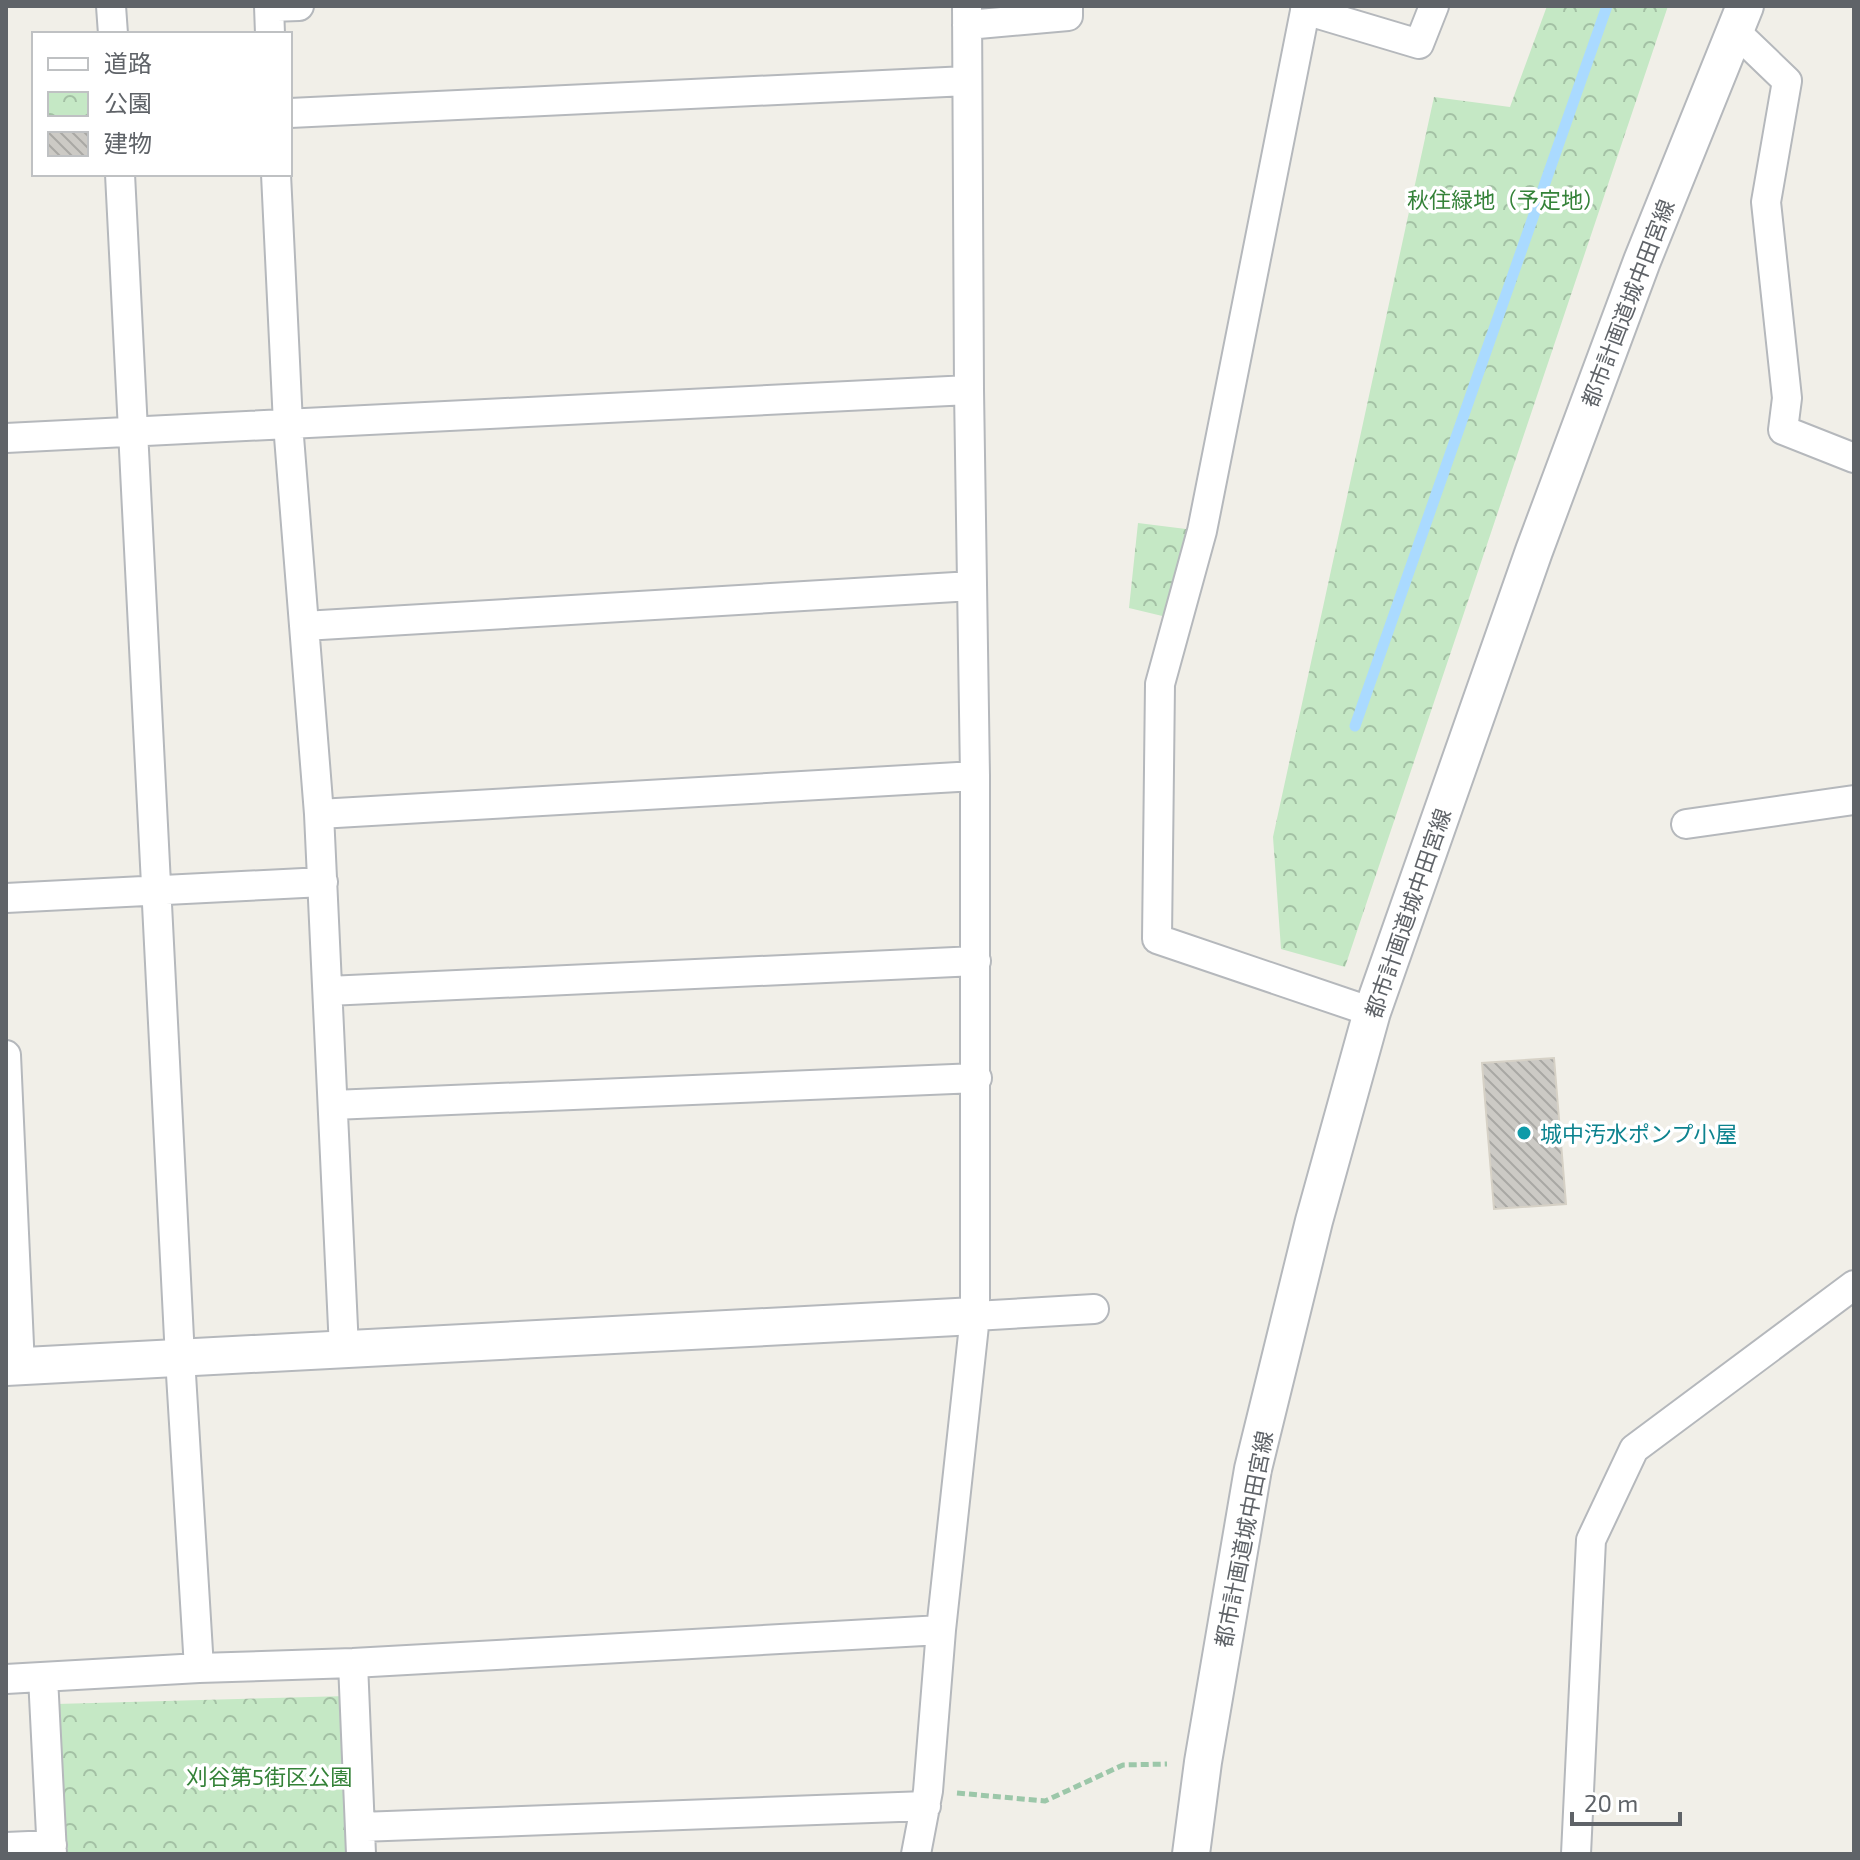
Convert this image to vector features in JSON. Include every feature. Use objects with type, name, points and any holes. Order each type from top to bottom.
[{"type":"street","points":[[111,6],[113,32]]},
{"type":"street","points":[[270,16],[299,6]]},
{"type":"street","points":[[916,1854],[927,1798],[941,1630],[975,1316],[977,1078],[967,15],[1068,16],[1068,6]]},
{"type":"street","points":[[1372,1012],[1157,939],[1160,684],[1202,531],[1306,8],[1419,44],[1434,6]]},
{"type":"street","points":[[1740,18],[1787,81],[1766,202],[1787,398],[1783,430],[1854,458]]},
{"type":"street","name":"都市計画道城中田宮線","points":[[1191,1854],[1203,1762],[1253,1469],[1314,1221],[1372,1012],[1539,536],[1642,261],[1740,18]]},
{"type":"street","points":[[292,113],[967,81]]},
{"type":"street","points":[[120,176],[180,1358],[199,1668]]},
{"type":"street","points":[[276,176],[288,424],[323,882],[344,1349]]},
{"type":"street","points":[[6,438],[969,390]]},
{"type":"street","points":[[304,626],[972,586]]},
{"type":"street","points":[[319,814],[975,776]]},
{"type":"street","points":[[1686,824],[1854,800]]},
{"type":"street","points":[[6,898],[156,893],[323,882]]},
{"type":"street","points":[[328,991],[976,961]]},
{"type":"street","points":[[6,1055],[13,1367],[1094,1309]]},
{"type":"street","points":[[333,1105],[977,1078]]},
{"type":"street","points":[[1576,1854],[1591,1540],[1634,1449],[1854,1285]]},
{"type":"street","points":[[6,1679],[941,1630]]},
{"type":"street","points":[[353,1663],[360,1841],[927,1798]]},
{"type":"street","points":[[6,1847],[52,1850],[43,1677]]},
{"type":"path","points":[[927,1798],[1045,1801],[1123,1765],[1203,1762]]},
{"type":"green space","name":"秋住緑地（予定地）","points":[[1547,6],[1668,6],[1345,967],[1281,949],[1273,837],[1434,97],[1510,107]]},
{"type":"green space","points":[[1138,523],[1202,531],[1179,620],[1129,608]]},
{"type":"green space","name":"刈谷第5街区公園","points":[[347,1696],[353,1854],[60,1854],[56,1704]]},
{"type":"building","name":"城中汚水ポンプ小屋","points":[[1554,1058],[1566,1204],[1494,1209],[1482,1063]]},
{"type":"waterway","points":[[1355,726],[1607,6]]},
{"type":"place","name":"城中汚水ポンプ小屋","points":[[1524,1133]]}]
